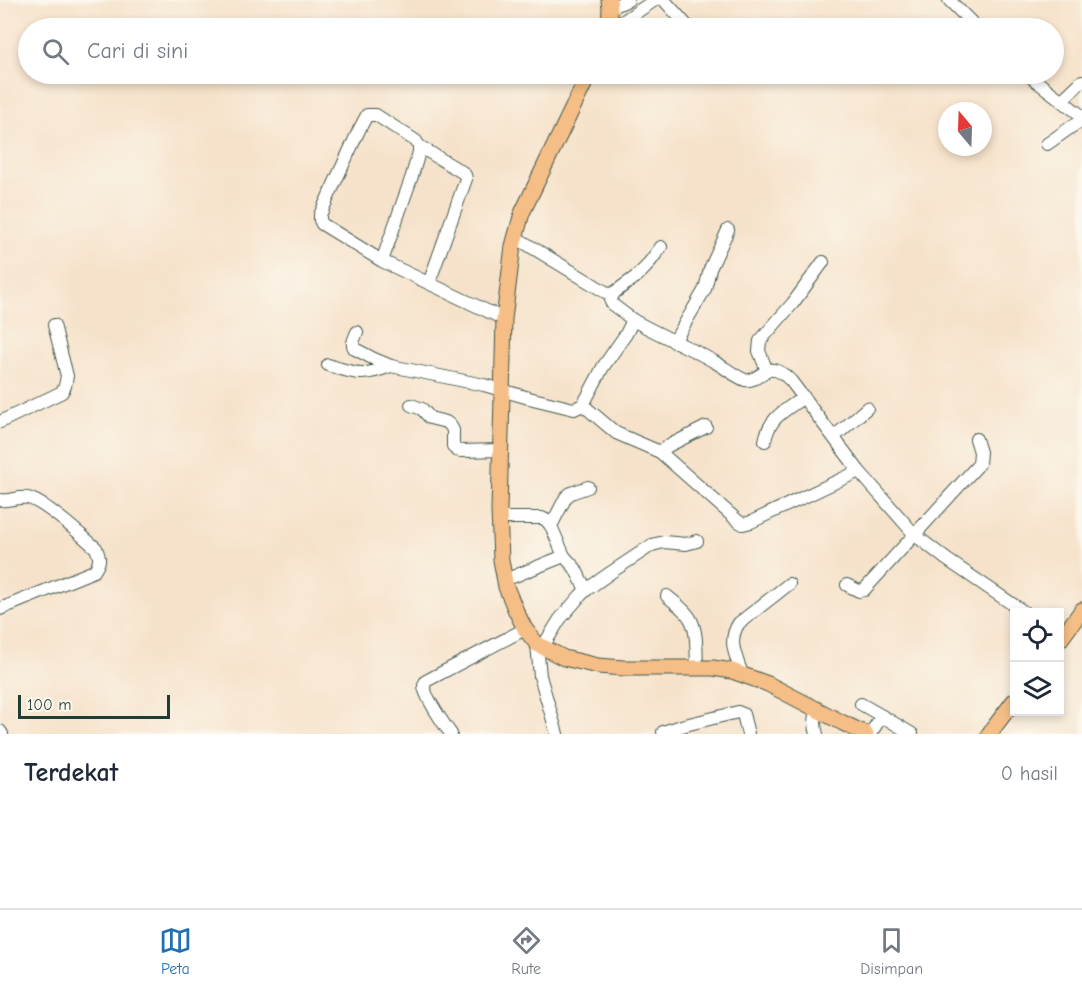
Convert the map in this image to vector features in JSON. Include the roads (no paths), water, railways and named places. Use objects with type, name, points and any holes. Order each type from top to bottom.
[{"type":"main road","points":[[584,84],[522,213],[515,237],[504,319],[501,560],[505,580],[516,611],[525,629],[540,646],[564,658],[598,666],[721,669],[742,674],[768,684],[868,734]]},
{"type":"main road","points":[[1064,633],[1082,610]]},
{"type":"main road","points":[[989,734],[1010,706]]},
{"type":"street","points":[[610,4],[628,0]]},
{"type":"street","points":[[627,18],[655,0]]},
{"type":"street","points":[[664,0],[680,18]]},
{"type":"street","points":[[949,0],[967,18]]},
{"type":"street","points":[[1061,101],[1082,81]]},
{"type":"street","points":[[1040,84],[1082,116]]},
{"type":"street","points":[[429,283],[466,179],[465,176],[376,114],[367,116],[320,215],[322,224],[382,261],[504,319]]},
{"type":"street","points":[[1047,144],[1082,122]]},
{"type":"street","points":[[382,261],[412,176],[419,146]]},
{"type":"street","points":[[674,342],[705,289],[710,269],[728,230]]},
{"type":"street","points":[[515,237],[612,296]]},
{"type":"street","points":[[661,247],[637,276],[615,292],[611,302],[613,305],[633,320],[706,357],[743,380],[751,380],[766,371],[775,370],[786,376],[860,471],[915,535],[1018,608]]},
{"type":"street","points":[[766,371],[759,351],[762,337],[793,303],[823,262]]},
{"type":"street","points":[[357,332],[353,342],[355,349],[391,366],[484,385],[537,401],[574,409],[583,405],[603,367],[633,320]]},
{"type":"street","points":[[0,422],[62,392],[67,376],[54,325]]},
{"type":"street","points":[[328,365],[362,374],[391,366]]},
{"type":"street","points":[[765,441],[773,420],[804,398]]},
{"type":"street","points":[[411,405],[422,409],[430,418],[450,425],[453,430],[453,446],[456,450],[501,450]]},
{"type":"street","points":[[583,405],[616,433],[660,452],[743,524],[860,471]]},
{"type":"street","points":[[834,437],[867,408]]},
{"type":"street","points":[[660,452],[674,442],[706,427]]},
{"type":"street","points":[[848,585],[859,591],[864,590],[979,464],[980,452],[976,439]]},
{"type":"street","points":[[551,526],[566,497],[588,487]]},
{"type":"street","points":[[0,500],[26,497],[40,503],[96,548],[100,557],[94,571],[0,609]]},
{"type":"street","points":[[500,518],[542,518],[546,520],[564,556],[575,568],[586,590]]},
{"type":"street","points":[[557,734],[540,676],[540,646],[586,590],[652,545],[664,542],[686,544],[697,541]]},
{"type":"street","points":[[505,580],[564,556]]},
{"type":"street","points":[[742,674],[733,645],[735,630],[739,623],[789,584]]},
{"type":"street","points":[[667,596],[691,620],[695,632],[697,669]]},
{"type":"street","points":[[451,734],[426,691],[424,686],[426,681],[525,629]]},
{"type":"street","points":[[861,704],[912,734]]},
{"type":"street","points":[[817,710],[815,728],[817,734]]},
{"type":"street","points":[[663,732],[686,730],[738,712],[743,714],[748,734]]},
{"type":"street","points":[[868,734],[882,716]]}]
